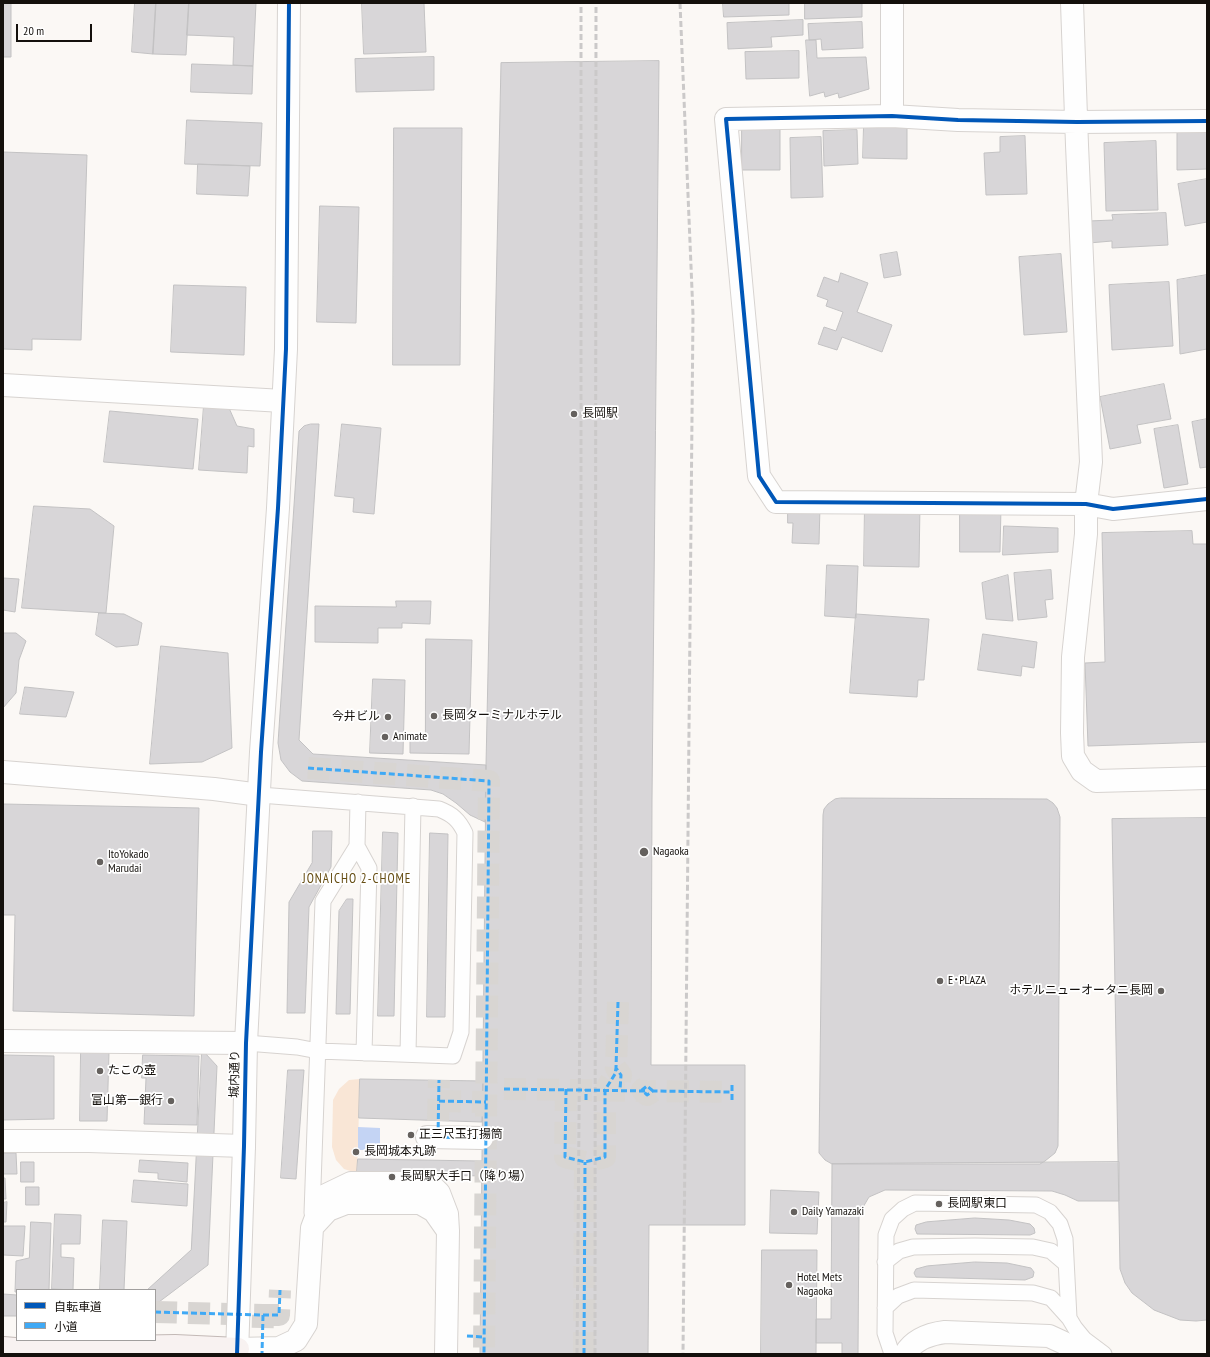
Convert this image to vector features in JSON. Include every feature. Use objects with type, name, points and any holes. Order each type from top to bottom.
[{"type":"main road","points":[[3,1348],[175,1346],[238,1351]]},
{"type":"street","name":"城内通り","points":[[238,1351],[246,1043],[260,795],[261,752],[278,508],[286,348],[289,3]]},
{"type":"street","points":[[892,3],[892,116]]},
{"type":"street","points":[[1072,3],[1091,462],[1086,504],[1086,534],[1073,657],[1073,756],[1082,771],[1096,781],[1207,778]]},
{"type":"street","points":[[1207,121],[1076,122],[958,120],[892,116],[726,119],[759,476],[776,502],[1086,504],[1113,509],[1207,499]]},
{"type":"street","points":[[3,385],[283,401]]},
{"type":"street","points":[[3,772],[214,788],[260,795]]},
{"type":"street","points":[[3,1041],[246,1043]]},
{"type":"street","points":[[435,1132],[482,1138]]},
{"type":"street","points":[[3,1141],[244,1146]]},
{"type":"street","points":[[238,1351],[279,1348],[296,1340],[306,1324],[312,1228],[328,1210],[346,1203],[420,1203],[434,1212],[448,1231],[446,1354]]},
{"type":"street","points":[[905,1354],[907,1350],[920,1338],[945,1332],[1049,1336],[1088,1354]]},
{"type":"lane","points":[[246,1043],[297,1047],[318,1051],[453,1056],[461,1032],[465,833],[461,823],[450,813],[439,809],[260,795]]},
{"type":"lane","points":[[358,802],[357,846],[369,868],[364,1052]]},
{"type":"lane","points":[[408,1054],[413,806]]},
{"type":"lane","points":[[312,1228],[323,901],[357,846]]},
{"type":"lane","points":[[892,1354],[885,1332],[886,1235],[892,1220],[903,1209],[915,1203],[1036,1205],[1050,1212],[1060,1224],[1065,1239],[1065,1263],[1069,1318]]},
{"type":"lane","points":[[885,1262],[899,1251],[913,1247],[975,1246],[1033,1247],[1051,1251],[1065,1263]]},
{"type":"lane","points":[[885,1308],[898,1296],[914,1290],[1033,1293],[1051,1298],[1084,1338],[1104,1354]]},
{"type":"shaded area","points":[[360,1079],[357,1173],[344,1169],[336,1160],[332,1147],[333,1100],[339,1089],[349,1080]]},
{"type":"water","points":[[358,1127],[380,1128],[380,1150],[358,1150]]},
{"type":"building","points":[[3,3],[11,3],[11,57],[3,57]]},
{"type":"building","points":[[135,3],[156,3],[153,54],[132,52]]},
{"type":"building","points":[[156,3],[189,3],[186,55],[153,54]]},
{"type":"building","points":[[189,3],[256,3],[253,66],[233,65],[234,37],[187,35]]},
{"type":"building","points":[[362,3],[424,3],[426,52],[364,54]]},
{"type":"building","points":[[723,3],[789,3],[789,15],[724,17]]},
{"type":"building","points":[[805,3],[862,3],[862,17],[805,19]]},
{"type":"building","points":[[803,20],[803,35],[771,37],[772,47],[728,49],[727,23]]},
{"type":"building","points":[[862,22],[863,48],[822,50],[821,39],[809,40],[808,24]]},
{"type":"building","points":[[806,40],[816,40],[817,58],[866,57],[869,89],[839,98],[838,93],[825,97],[824,92],[810,96]]},
{"type":"building","points":[[799,51],[799,78],[746,79],[745,52]]},
{"type":"building","points":[[434,57],[434,90],[356,92],[355,59]]},
{"type":"building","name":"長岡駅","points":[[659,61],[651,1065],[745,1065],[745,1225],[649,1225],[648,1354],[480,1354],[486,765],[501,63]]},
{"type":"building","points":[[192,64],[253,66],[252,94],[191,92]]},
{"type":"building","points":[[187,120],[262,123],[260,166],[185,164]]},
{"type":"building","points":[[864,125],[907,126],[907,159],[863,158]]},
{"type":"building","points":[[1207,127],[1207,169],[1177,170],[1177,128]]},
{"type":"building","points":[[394,128],[462,128],[460,365],[393,365]]},
{"type":"building","points":[[742,129],[780,129],[780,170],[742,170]]},
{"type":"building","points":[[857,130],[858,164],[824,166],[823,131]]},
{"type":"building","points":[[1025,136],[1027,194],[986,195],[984,153],[1000,152],[1000,137]]},
{"type":"building","points":[[821,137],[823,197],[791,198],[790,138]]},
{"type":"building","points":[[1156,141],[1158,210],[1106,211],[1104,143]]},
{"type":"building","points":[[3,152],[87,155],[81,340],[32,339],[32,350],[3,349]]},
{"type":"building","points":[[198,164],[250,166],[248,196],[197,194]]},
{"type":"building","points":[[1207,179],[1207,222],[1185,226],[1178,184]]},
{"type":"building","points":[[320,206],[359,207],[356,323],[317,322]]},
{"type":"building","points":[[1166,213],[1168,245],[1112,248],[1112,241],[1089,243],[1088,221],[1113,220],[1112,215]]},
{"type":"building","points":[[897,252],[901,275],[884,278],[880,255]]},
{"type":"building","points":[[1061,254],[1067,332],[1024,335],[1019,257]]},
{"type":"building","points":[[841,273],[868,283],[857,312],[892,325],[882,352],[842,337],[837,350],[818,344],[824,327],[836,331],[843,312],[826,306],[828,300],[817,296],[824,277],[838,282]]},
{"type":"building","points":[[1207,275],[1207,349],[1180,354],[1177,280]]},
{"type":"building","points":[[1169,282],[1173,346],[1112,350],[1109,285]]},
{"type":"building","points":[[174,285],[246,287],[244,355],[171,352]]},
{"type":"building","points":[[1164,384],[1171,419],[1137,425],[1141,443],[1110,449],[1100,397]]},
{"type":"building","points":[[204,405],[229,408],[237,426],[254,429],[254,447],[248,446],[247,473],[199,470]]},
{"type":"building","points":[[110,411],[198,419],[193,469],[104,462]]},
{"type":"building","points":[[1207,419],[1207,467],[1200,468],[1192,422]]},
{"type":"building","points":[[319,424],[299,740],[313,754],[486,765],[485,822],[470,815],[443,794],[431,790],[302,781],[290,772],[281,760],[278,743],[299,431],[304,426]]},
{"type":"building","points":[[342,424],[381,428],[374,514],[353,512],[354,498],[335,496]]},
{"type":"building","points":[[1178,425],[1188,484],[1164,488],[1154,429]]},
{"type":"building","points":[[865,503],[920,504],[919,567],[864,566]]},
{"type":"building","points":[[788,505],[820,506],[819,544],[792,543],[793,523],[788,523]]},
{"type":"building","points":[[34,506],[90,509],[114,526],[106,613],[22,608]]},
{"type":"building","points":[[960,506],[1001,507],[1000,552],[960,552]]},
{"type":"building","points":[[1004,526],[1058,528],[1058,552],[1003,555]]},
{"type":"building","points":[[1192,531],[1193,544],[1207,544],[1207,742],[1088,746],[1085,663],[1105,662],[1102,533]]},
{"type":"building","points":[[827,565],[858,566],[856,618],[825,616]]},
{"type":"building","points":[[1051,570],[1053,599],[1045,600],[1047,617],[1018,620],[1014,573]]},
{"type":"building","points":[[1008,575],[1013,621],[986,619],[982,583]]},
{"type":"building","points":[[3,578],[19,579],[15,612],[3,610]]},
{"type":"building","points":[[396,601],[431,601],[430,624],[402,623],[402,628],[378,628],[378,643],[315,642],[315,606],[396,607]]},
{"type":"building","points":[[99,613],[124,614],[142,623],[138,645],[116,647],[96,635]]},
{"type":"building","points":[[856,614],[929,619],[924,680],[918,680],[917,697],[850,693]]},
{"type":"building","points":[[3,633],[16,633],[26,641],[19,660],[16,693],[3,708]]},
{"type":"building","points":[[983,634],[1037,642],[1034,668],[1022,666],[1021,676],[978,670]]},
{"type":"building","points":[[426,639],[472,640],[469,754],[410,753],[410,738],[425,738]]},
{"type":"building","points":[[161,646],[228,653],[232,748],[202,762],[150,764]]},
{"type":"building","name":"今井ビル","points":[[373,679],[405,680],[403,754],[370,753]]},
{"type":"building","points":[[25,687],[74,692],[66,717],[20,714]]},
{"type":"building","name":"E･PLAZA","points":[[835,799],[1047,799],[1057,808],[1060,817],[1058,1146],[1055,1153],[1040,1164],[832,1164],[825,1160],[819,1153],[823,815],[824,809],[828,804]]},
{"type":"building","name":"ItoYokado Marudai","points":[[3,804],[199,808],[194,1016],[13,1011],[15,915],[3,915]]},
{"type":"building","name":"ホテルニューオータニ長岡","points":[[1207,818],[1207,1320],[1196,1321],[1180,1320],[1154,1310],[1132,1293],[1125,1283],[1120,1269],[1112,819]]},
{"type":"building","points":[[313,831],[332,831],[331,867],[309,907],[305,1013],[287,1013],[289,902],[312,863]]},
{"type":"building","points":[[383,832],[398,833],[394,1016],[378,1016]]},
{"type":"building","points":[[430,833],[448,834],[445,1017],[427,1017]]},
{"type":"building","points":[[347,899],[353,899],[350,1014],[336,1014],[339,911]]},
{"type":"building","points":[[81,1051],[109,1052],[107,1121],[80,1121]]},
{"type":"building","points":[[202,1053],[205,1053],[217,1066],[208,1265],[156,1304],[156,1289],[148,1289],[191,1250]]},
{"type":"building","points":[[3,1055],[54,1056],[54,1119],[3,1120]]},
{"type":"building","name":"富山第一銀行","points":[[143,1055],[199,1056],[197,1125],[144,1124],[146,1078],[142,1078]]},
{"type":"building","points":[[288,1070],[304,1070],[296,1179],[281,1178]]},
{"type":"building","points":[[360,1079],[483,1081],[482,1122],[359,1118]]},
{"type":"building","points":[[3,1153],[16,1153],[17,1174],[3,1174]]},
{"type":"building","points":[[358,1159],[482,1161],[482,1176],[357,1173]]},
{"type":"building","points":[[140,1160],[188,1163],[187,1182],[158,1179],[158,1173],[139,1172]]},
{"type":"building","points":[[21,1162],[34,1162],[34,1182],[21,1182]]},
{"type":"building","points":[[1119,1162],[1119,1201],[1078,1201],[1052,1191],[885,1190],[869,1197],[859,1214],[858,1354],[842,1354],[842,1343],[816,1343],[816,1319],[831,1319],[832,1164]]},
{"type":"building","points":[[3,1178],[5,1178],[6,1199],[3,1199]]},
{"type":"building","points":[[134,1180],[188,1184],[187,1206],[132,1202]]},
{"type":"building","points":[[26,1187],[39,1187],[39,1205],[26,1205]]},
{"type":"building","name":"Daily Yamazaki","points":[[771,1190],[819,1192],[817,1234],[770,1233]]},
{"type":"building","points":[[7,1202],[6,1222],[3,1222],[3,1203]]},
{"type":"building","points":[[55,1214],[81,1215],[80,1244],[61,1244],[61,1257],[74,1258],[73,1289],[52,1289]]},
{"type":"building","points":[[975,1218],[1009,1220],[1030,1224],[1034,1228],[1035,1233],[1030,1235],[917,1234],[915,1229],[916,1225],[926,1222]]},
{"type":"building","points":[[103,1220],[127,1221],[124,1289],[100,1289]]},
{"type":"building","points":[[31,1222],[51,1223],[49,1289],[16,1289],[15,1292],[16,1261],[29,1258]]},
{"type":"building","points":[[3,1226],[25,1226],[23,1256],[3,1255]]},
{"type":"building","name":"Hotel Mets Nagaoka","points":[[762,1250],[817,1250],[816,1354],[761,1354]]},
{"type":"building","points":[[975,1262],[1007,1263],[1031,1268],[1034,1272],[1033,1277],[1025,1280],[916,1277],[914,1273],[916,1269],[927,1266]]},
{"type":"building","points":[[3,1294],[16,1295],[16,1316],[3,1316]]},
{"type":"tunnel","points":[[308,768],[489,781],[484,1354]]},
{"type":"tunnel","points":[[618,1002],[616,1068],[621,1075],[620,1081]]},
{"type":"tunnel","points":[[566,1089],[565,1157],[585,1162],[605,1157],[605,1090],[615,1074],[616,1068]]},
{"type":"tunnel","points":[[438,1121],[439,1080]]},
{"type":"tunnel","points":[[646,1087],[642,1090],[647,1095],[653,1091],[732,1092]]},
{"type":"tunnel","points":[[504,1089],[647,1091]]},
{"type":"tunnel","points":[[439,1101],[486,1102]]},
{"type":"tunnel","points":[[584,1354],[585,1162]]},
{"type":"tunnel","points":[[263,1315],[279,1315],[280,1290]]},
{"type":"tunnel","points":[[156,1312],[263,1315],[262,1354]]},
{"type":"railway","points":[[577,1354],[581,890],[581,3]]},
{"type":"railway","points":[[595,1354],[596,3]]},
{"type":"railway","points":[[680,3],[693,314],[683,1354]]},
{"type":"marked path","points":[[308,768],[489,781],[484,1354]]},
{"type":"marked path","points":[[618,1002],[616,1068],[621,1075],[620,1090]]},
{"type":"marked path","points":[[566,1089],[565,1157],[585,1162],[605,1157],[605,1090],[615,1074],[616,1068]]},
{"type":"marked path","points":[[438,1137],[439,1080]]},
{"type":"marked path","points":[[732,1085],[732,1101]]},
{"type":"marked path","points":[[653,1091],[647,1086],[642,1090],[647,1095],[653,1091],[732,1092]]},
{"type":"marked path","points":[[504,1089],[647,1091]]},
{"type":"marked path","points":[[586,1089],[586,1100]]},
{"type":"marked path","points":[[439,1101],[486,1102]]},
{"type":"marked path","points":[[427,1137],[486,1138]]},
{"type":"marked path","points":[[584,1354],[585,1162]]},
{"type":"marked path","points":[[263,1315],[279,1315],[280,1290]]},
{"type":"marked path","points":[[156,1312],[263,1315],[262,1354]]},
{"type":"marked path","points":[[467,1336],[484,1337]]},
{"type":"cycle path","points":[[237,1354],[246,1043],[261,752],[278,508],[286,349],[289,3]]},
{"type":"cycle path","points":[[1207,121],[1077,122],[958,120],[892,116],[726,119],[759,476],[776,502],[1086,504],[1113,509],[1207,499]]},
{"type":"place","name":"長岡駅","points":[[574,414]]},
{"type":"place","name":"長岡ターミナルホテル","points":[[434,716]]},
{"type":"place","name":"今井ビル","points":[[388,717]]},
{"type":"place","name":"Animate","points":[[385,737]]},
{"type":"place","name":"Nagaoka","points":[[644,852]]},
{"type":"place","name":"ItoYokado Marudai","points":[[100,862]]},
{"type":"place","name":"E･PLAZA","points":[[940,981]]},
{"type":"place","name":"ホテルニューオータニ長岡","points":[[1161,991]]},
{"type":"place","name":"たこの壺","points":[[100,1071]]},
{"type":"place","name":"富山第一銀行","points":[[171,1101]]},
{"type":"place","name":"正三尺玉打揚筒","points":[[411,1135]]},
{"type":"place","name":"長岡城本丸跡","points":[[356,1152]]},
{"type":"place","name":"長岡駅大手口（降り場）","points":[[392,1177]]},
{"type":"place","name":"長岡駅東口","points":[[939,1204]]},
{"type":"place","name":"Daily Yamazaki","points":[[794,1212]]},
{"type":"place","name":"Hotel Mets Nagaoka","points":[[789,1285]]},
{"type":"district","name":"JONAICHO 2-CHOME","points":[[357,879]]}]
